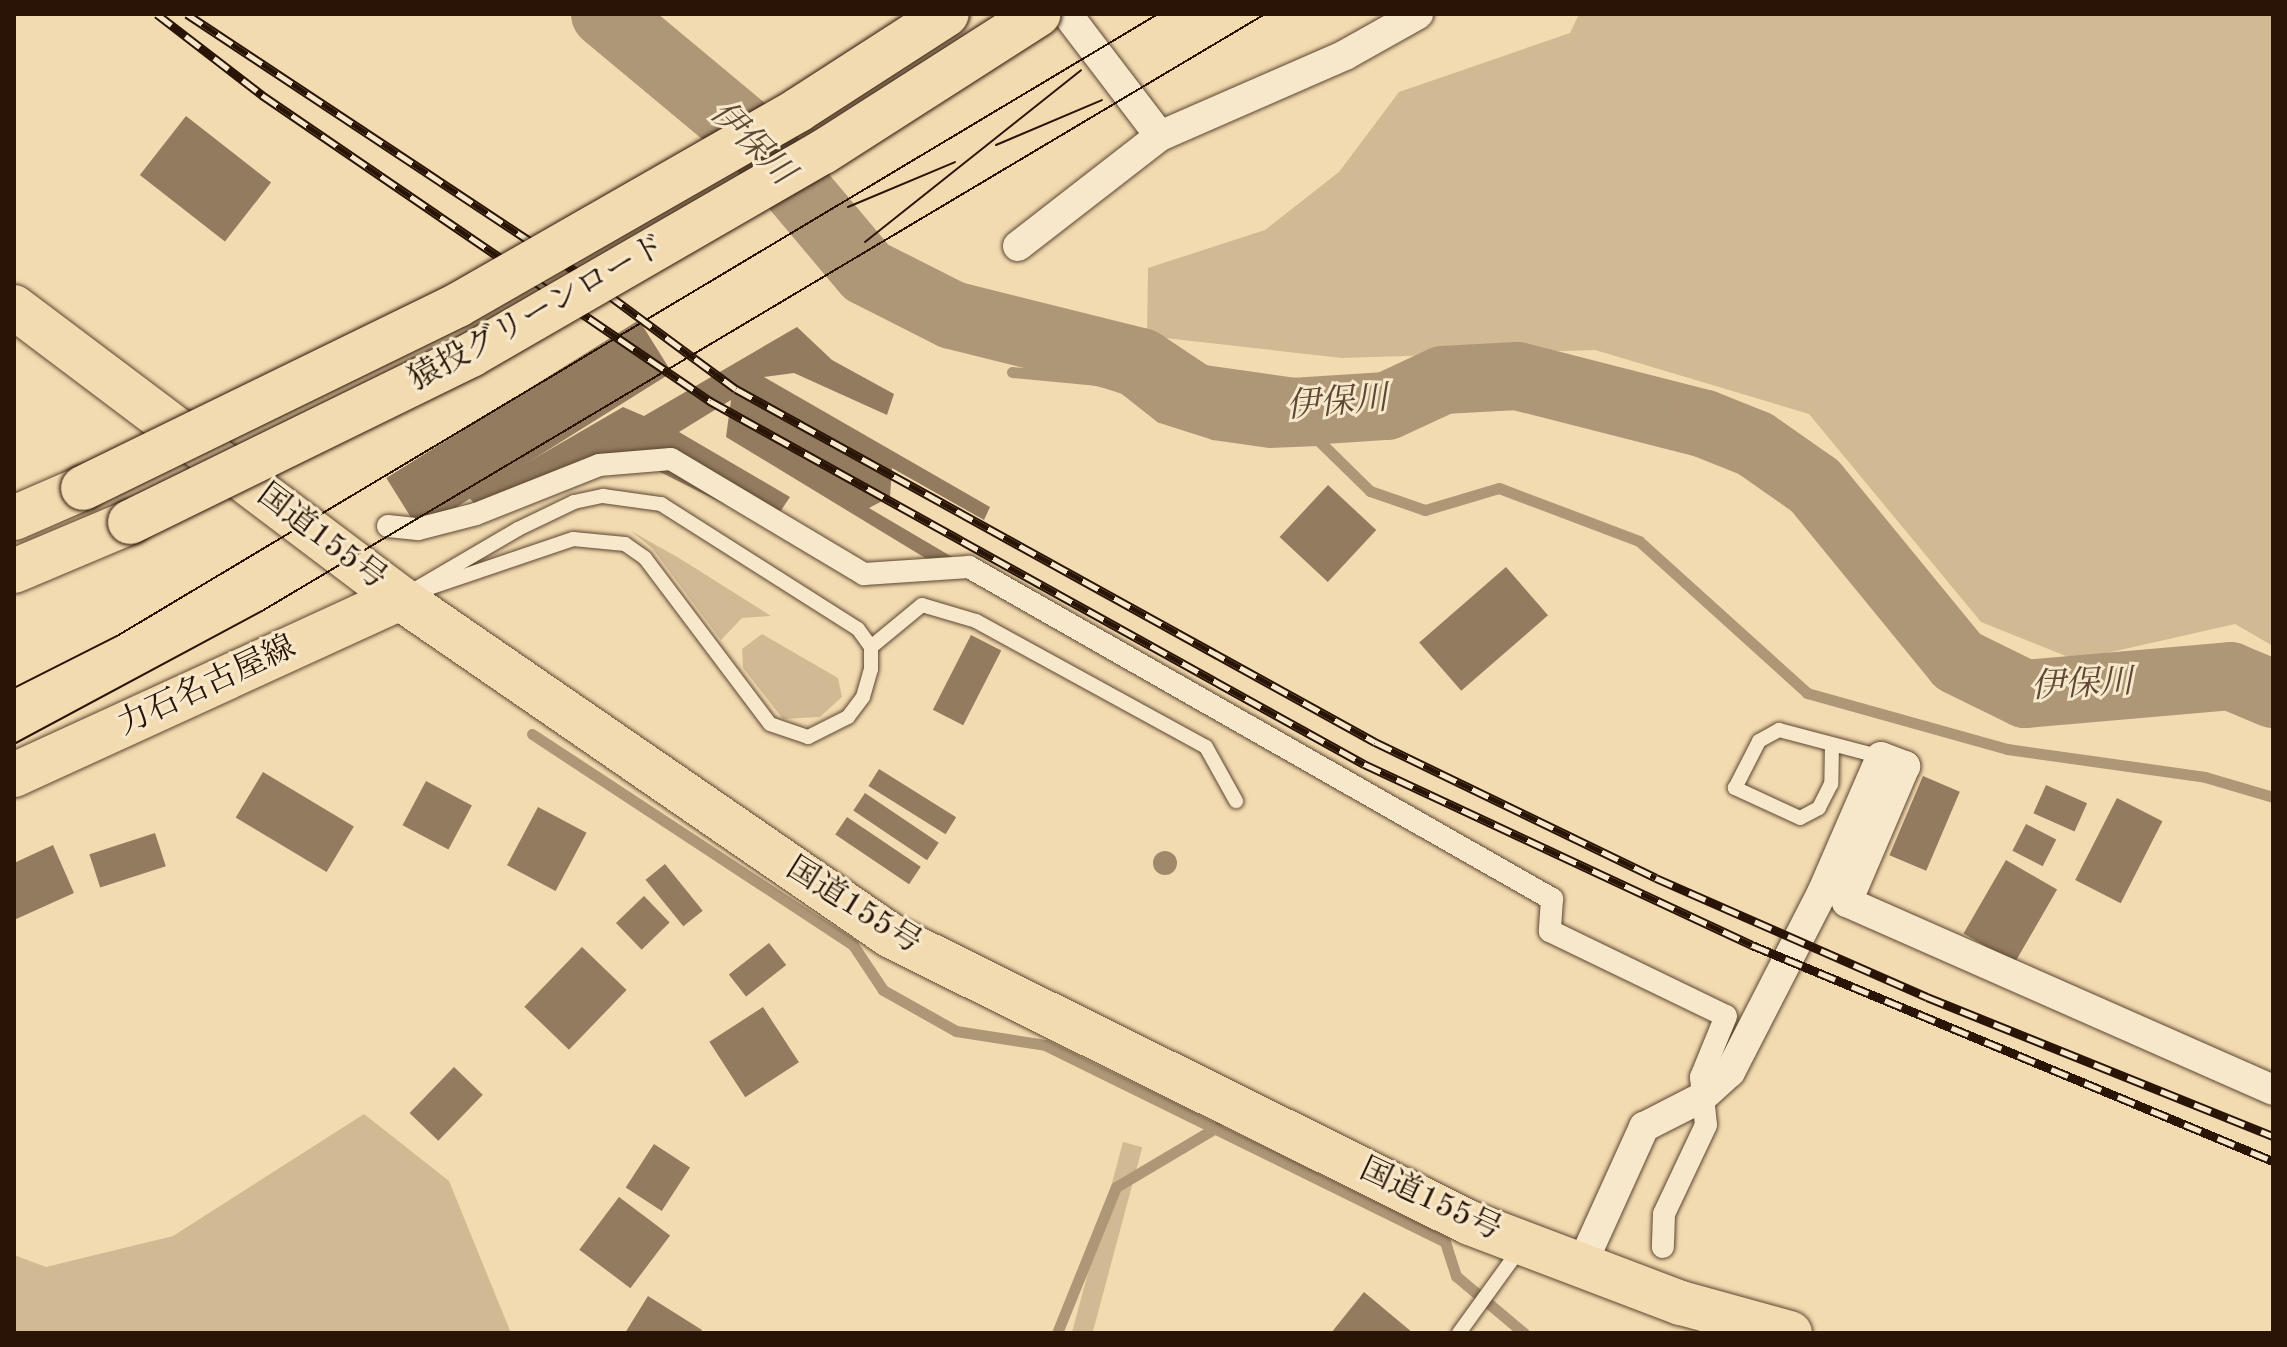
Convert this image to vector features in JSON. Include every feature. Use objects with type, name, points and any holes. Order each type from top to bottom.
[{"type":"main road","name":"猿投グリーンロード","points":[[14,518],[83,488],[458,305],[798,110],[947,14]]},
{"type":"main road","name":"猿投グリーンロード","points":[[14,573],[130,522],[471,355],[823,152],[1039,14]]},
{"type":"main road","name":"国道155号","points":[[14,307],[400,598],[891,936],[1524,1245],[1681,1303],[1790,1333]]},
{"type":"main road","name":"力石名古屋線","points":[[14,775],[400,598]]},
{"type":"street","points":[[1067,14],[1160,136]]},
{"type":"street","points":[[1018,246],[1160,136],[1345,55],[1418,14]]},
{"type":"street","points":[[388,526],[418,529],[476,514],[599,465],[671,459],[864,574],[969,567],[1552,899],[1550,931],[1726,1016],[1701,1077],[1706,1125],[1664,1214],[1663,1247]]},
{"type":"street","points":[[1581,1266],[1644,1127],[1701,1098],[1730,1072],[1764,1012],[1881,757],[1905,766],[1847,902],[2273,1090]]},
{"type":"lane","points":[[400,598],[574,502],[633,496],[661,504],[839,614],[871,647]]},
{"type":"lane","points":[[400,598],[573,539],[625,544],[645,558],[770,724],[808,737],[829,731],[863,697],[871,647],[922,605],[976,621],[1206,747],[1236,801]]},
{"type":"lane","points":[[1832,745],[1831,784],[1819,808],[1800,818],[1735,788],[1759,741],[1779,730],[1881,757]]},
{"type":"lane","points":[[1459,1333],[1524,1245]]},
{"type":"shaded area","points":[[1579,14],[2273,14],[2273,646],[2235,624],[2076,660],[1981,622],[1809,414],[1595,350],[1342,358],[1147,336],[1148,268],[1265,230],[1339,172],[1399,92],[1570,33]]},
{"type":"shaded area","points":[[631,531],[771,616],[742,618],[721,640],[652,548]]},
{"type":"shaded area","points":[[762,634],[838,678],[842,697],[820,717],[783,719],[743,668],[742,649]]},
{"type":"shaded area","points":[[364,1114],[449,1181],[511,1333],[14,1333],[14,1255],[46,1267],[173,1236]]},
{"type":"shaded area","points":[[1123,1142],[1142,1147],[1093,1333],[1072,1333]]},
{"type":"building","points":[[186,116],[271,182],[225,242],[140,175]]},
{"type":"building","points":[[639,320],[672,373],[419,530],[386,478]]},
{"type":"building","points":[[797,327],[832,360],[894,394],[887,415],[794,373],[764,377],[990,507],[984,520],[892,468],[890,497],[869,508],[959,561],[950,573],[726,437],[731,400],[679,432],[790,497],[770,527],[638,461],[486,514],[468,497],[623,407],[644,416]]},
{"type":"building","points":[[1328,485],[1376,530],[1328,582],[1280,537]]},
{"type":"building","points":[[1506,567],[1548,615],[1461,691],[1419,642]]},
{"type":"building","points":[[971,635],[1001,650],[963,725],[933,710]]},
{"type":"building","points":[[879,769],[956,817],[946,834],[868,786]]},
{"type":"building","points":[[263,772],[354,827],[327,872],[236,817]]},
{"type":"building","points":[[1923,776],[1960,792],[1926,871],[1889,855]]},
{"type":"building","points":[[426,781],[472,805],[448,850],[403,825]]},
{"type":"building","points":[[2046,785],[2087,803],[2075,832],[2033,813]]},
{"type":"building","points":[[865,793],[939,843],[927,860],[853,810]]},
{"type":"building","points":[[2117,798],[2162,821],[2121,903],[2075,880]]},
{"type":"building","points":[[538,807],[587,833],[556,891],[507,865]]},
{"type":"building","points":[[847,817],[921,867],[909,884],[835,834]]},
{"type":"building","points":[[2026,824],[2056,839],[2043,866],[2012,851]]},
{"type":"building","points":[[155,833],[166,866],[100,888],[89,854]]},
{"type":"building","points":[[53,845],[74,893],[14,920],[14,863]]},
{"type":"building","points":[[2006,860],[2057,889],[2015,963],[1964,934]]},
{"type":"building","points":[[665,864],[703,911],[683,926],[646,880]]},
{"type":"building","points":[[644,896],[670,923],[642,950],[616,923]]},
{"type":"building","points":[[769,943],[786,965],[746,996],[729,974]]},
{"type":"building","points":[[582,947],[627,990],[569,1050],[524,1007]]},
{"type":"building","points":[[763,1007],[799,1062],[745,1097],[709,1042]]},
{"type":"building","points":[[454,1067],[483,1095],[438,1141],[410,1113]]},
{"type":"building","points":[[654,1144],[690,1167],[662,1211],[626,1188]]},
{"type":"building","points":[[619,1197],[670,1236],[630,1288],[579,1250]]},
{"type":"building","points":[[1364,1292],[1413,1333],[1331,1333]]},
{"type":"building","points":[[648,1296],[702,1330],[700,1333],[625,1333]]},
{"type":"waterway","name":"伊保川","points":[[605,14],[754,138],[867,272],[952,315],[1141,362],[1195,398],[1293,412],[1387,406],[1443,380],[1517,376],[1705,424],[1755,444],[1815,486],[1958,661],[2025,694],[2230,676],[2273,694]]},
{"type":"waterway","points":[[1012,372],[1098,380],[1123,388],[1160,417],[1213,434],[1269,442],[1318,440],[1370,491],[1425,510],[1499,488],[1639,541],[1807,693],[2007,749],[2205,777],[2273,797]]},
{"type":"waterway","points":[[532,734],[853,945],[883,990],[956,1031],[1045,1045],[1445,1242],[1456,1276],[1524,1333]]},
{"type":"waterway","points":[[1057,1333],[1116,1187],[1217,1127]]},
{"type":"tram line","points":[[14,688],[117,636],[1158,14]]},
{"type":"tram line","points":[[14,744],[262,611],[1265,14]]},
{"type":"tram line","points":[[865,242],[1081,70]]},
{"type":"tram line","points":[[996,145],[1102,100]]},
{"type":"tram line","points":[[848,207],[955,162]]},
{"type":"railway","points":[[157,14],[262,95],[710,401],[1364,764],[1752,945],[2273,1161]]},
{"type":"railway","points":[[187,14],[579,273],[736,389],[1375,742],[1656,878],[1927,997],[2273,1136]]}]
